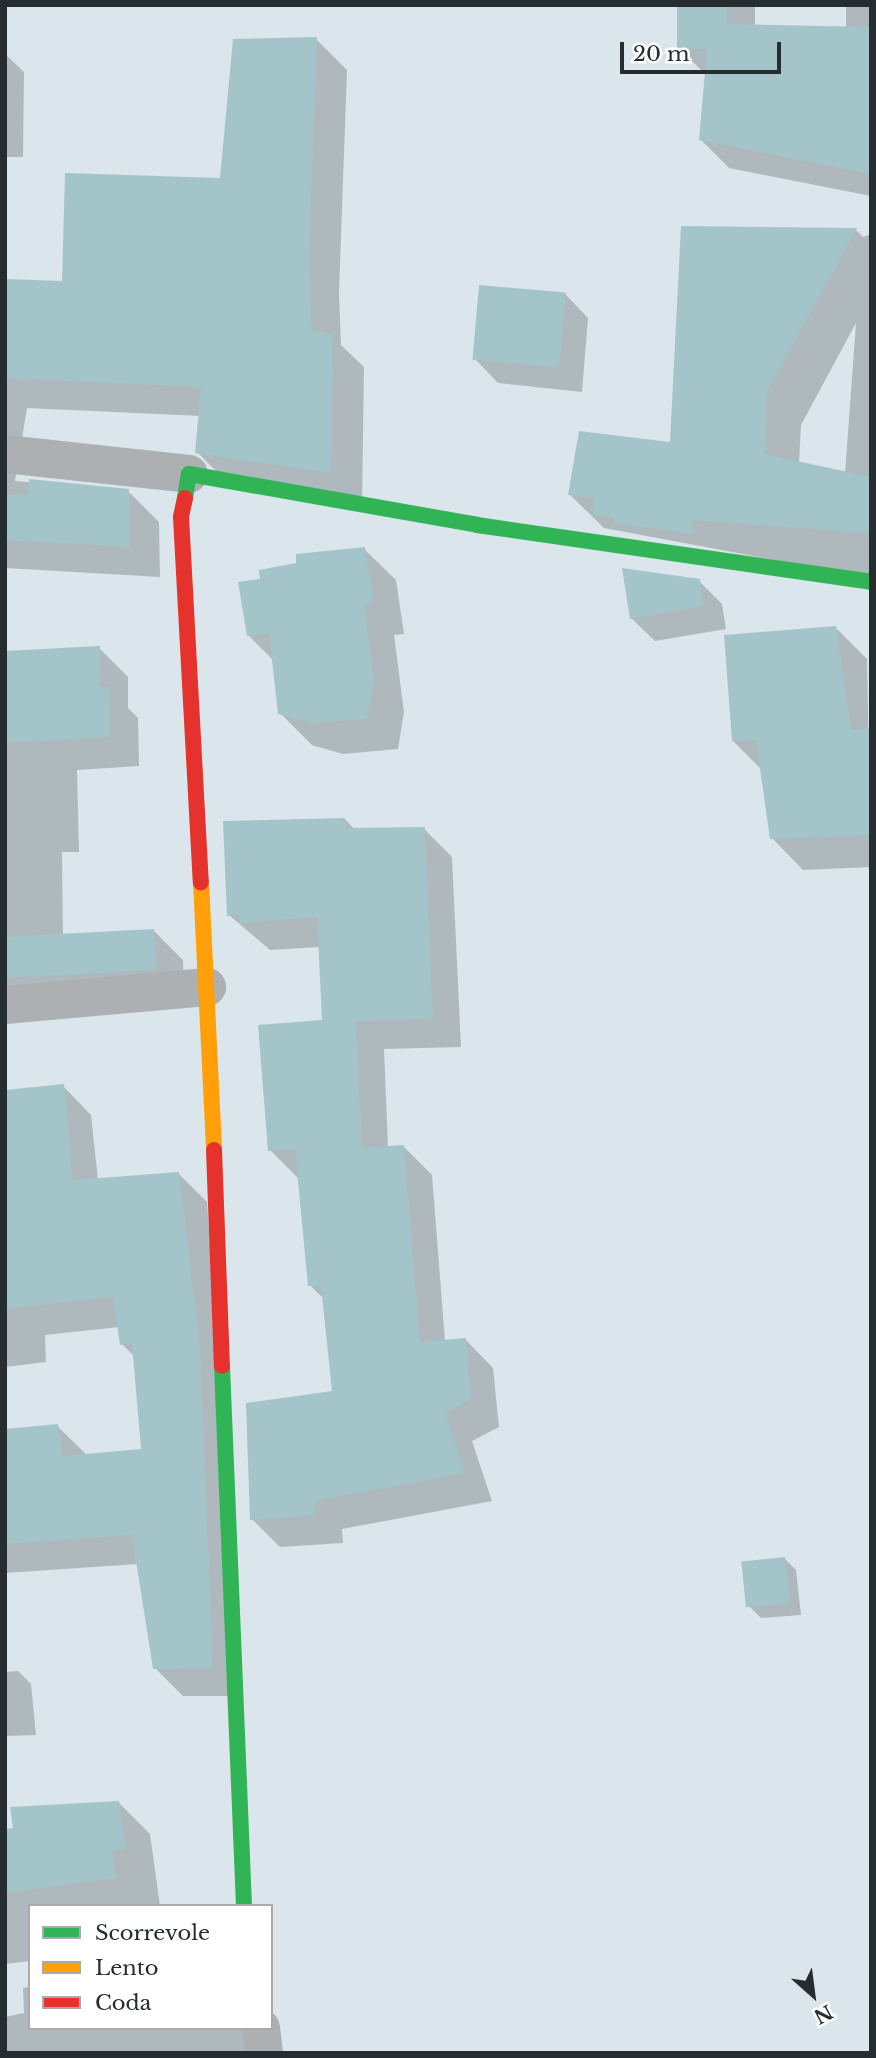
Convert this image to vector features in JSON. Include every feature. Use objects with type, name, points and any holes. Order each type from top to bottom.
[{"type":"street","points":[[5,454],[189,474],[477,525],[871,582]]},
{"type":"street","points":[[189,474],[181,517],[206,987],[244,1904]]},
{"type":"street","points":[[5,1005],[206,987]]},
{"type":"street","points":[[261,2030],[264,2053]]},
{"type":"building","points":[[677,5],[727,5],[727,24],[871,27],[871,174],[699,140],[707,49],[677,49]]},
{"type":"building","points":[[317,37],[309,261],[312,330],[333,334],[331,473],[195,453],[201,387],[5,378],[5,279],[62,281],[65,173],[220,178],[233,39]]},
{"type":"building","points":[[681,226],[857,228],[767,391],[765,454],[871,477],[871,533],[691,520],[694,534],[614,523],[613,517],[594,515],[594,498],[568,495],[579,431],[670,442]]},
{"type":"building","points":[[479,285],[566,293],[559,367],[472,360]]},
{"type":"building","points":[[29,479],[129,489],[130,547],[5,540],[5,495],[28,494]]},
{"type":"building","points":[[365,547],[374,603],[364,604],[374,679],[367,719],[311,723],[278,714],[269,633],[247,636],[238,582],[260,579],[259,570],[296,563],[296,554]]},
{"type":"building","points":[[622,568],[700,579],[703,606],[630,619]]},
{"type":"building","points":[[836,626],[851,730],[871,728],[871,835],[770,839],[756,740],[732,741],[724,635]]},
{"type":"building","points":[[100,646],[99,687],[109,687],[110,737],[5,743],[5,651]]},
{"type":"building","points":[[345,818],[346,828],[425,827],[433,1019],[356,1021],[362,1148],[404,1145],[420,1342],[466,1338],[471,1399],[445,1413],[465,1473],[315,1501],[315,1515],[250,1520],[246,1403],[332,1391],[321,1286],[308,1286],[295,1149],[268,1151],[258,1025],[322,1020],[317,917],[240,923],[239,915],[227,916],[223,821]]},
{"type":"building","points":[[154,929],[156,970],[7,978],[5,937]]},
{"type":"building","points":[[64,1084],[73,1180],[179,1172],[200,1348],[213,1668],[153,1669],[132,1535],[5,1544],[5,1429],[58,1424],[62,1456],[141,1449],[132,1344],[120,1345],[113,1297],[5,1309],[5,1090]]},
{"type":"building","points":[[785,1557],[790,1603],[746,1607],[741,1562]]},
{"type":"building","points":[[119,1801],[126,1849],[112,1851],[116,1878],[5,1893],[5,1829],[13,1828],[10,1807]]},
{"type":"traffic: fast","points":[[185,498],[189,474],[477,525],[871,582]]},
{"type":"traffic: fast","points":[[222,1366],[244,1904]]},
{"type":"traffic: slow","points":[[201,882],[214,1150]]},
{"type":"traffic: jam","points":[[185,498],[181,517],[201,882]]},
{"type":"traffic: jam","points":[[214,1150],[222,1366]]}]
